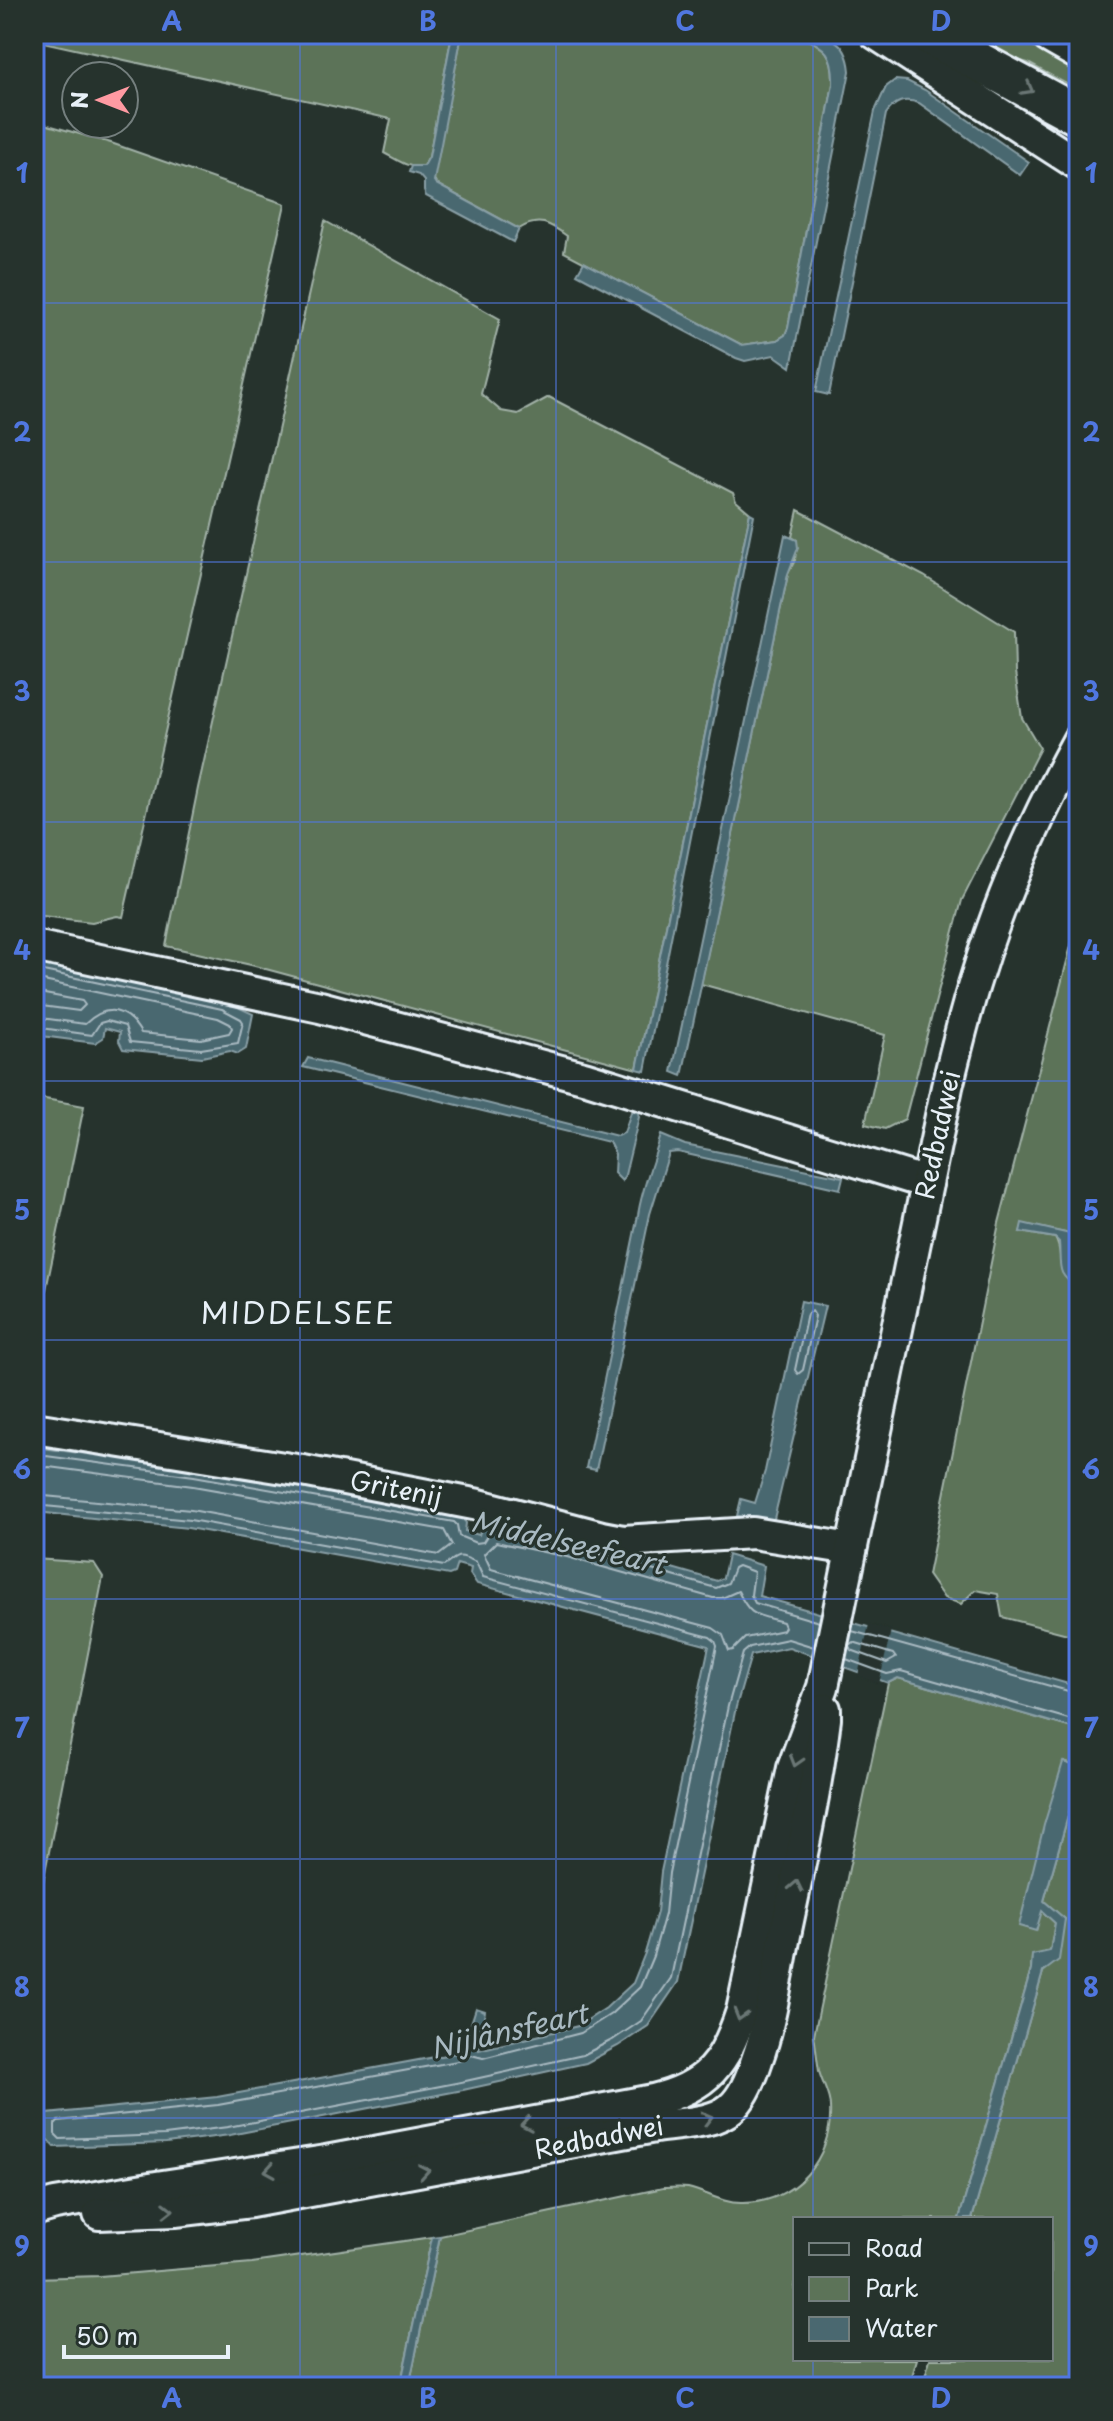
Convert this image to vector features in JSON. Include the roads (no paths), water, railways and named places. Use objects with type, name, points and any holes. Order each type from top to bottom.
[{"type":"main road","points":[[927,34],[1079,116]]},
{"type":"main road","points":[[1051,34],[1079,50]]},
{"type":"street","points":[[876,34],[1079,165]]},
{"type":"street","name":"Redbadwei","points":[[34,2211],[55,2204],[326,2161],[674,2095],[691,2087],[718,2062],[732,2041],[737,2026],[793,1768],[823,1687],[954,1060],[985,950],[1028,842],[1055,782],[1079,739]]},
{"type":"street","points":[[34,946],[320,1007],[424,1034],[587,1078],[927,1183]]},
{"type":"street","name":"Gritenij","points":[[34,1428],[332,1476],[479,1505],[623,1541],[753,1533],[851,1549]]},
{"type":"street","name":"Redbadwei","points":[[34,2211],[80,2215],[175,2211],[251,2202],[702,2120],[731,2109],[758,2059],[771,2003],[819,1774],[825,1719],[823,1687]]},
{"type":"water","points":[[452,34],[462,34],[434,181],[519,229],[513,242],[426,196],[424,181],[419,175],[409,172],[411,166],[424,166],[429,157]]},
{"type":"water","points":[[797,34],[826,37],[840,44],[850,71],[791,367],[774,355],[745,361],[736,358],[577,274],[584,262],[742,345],[777,340],[785,335],[833,84],[832,64],[826,52]]},
{"type":"water","points":[[895,80],[907,81],[925,90],[1029,162],[1020,175],[919,103],[900,102],[889,110],[829,395],[816,392],[875,111],[886,87]]},
{"type":"water","points":[[750,513],[754,515],[645,1071],[637,1069]]},
{"type":"water","points":[[785,535],[797,540],[798,548],[788,574],[682,1076],[672,1072]]},
{"type":"water","points":[[34,961],[225,1001],[253,1014],[246,1049],[238,1054],[230,1051],[202,1057],[123,1049],[119,1041],[120,1032],[105,1028],[103,1038],[95,1043],[34,1035]]},
{"type":"water","points":[[308,1058],[617,1136],[624,1133],[631,1112],[638,1112],[625,1175],[622,1181],[614,1173],[615,1154],[609,1142],[303,1067]]},
{"type":"water","points":[[661,1135],[685,1145],[843,1177],[840,1189],[678,1152],[669,1153],[650,1214],[596,1470],[586,1468],[640,1205]]},
{"type":"water","points":[[1022,1223],[1079,1236],[1079,1241],[1073,1241],[1071,1254],[1072,1264],[1079,1275],[1079,1287],[1063,1274],[1059,1242],[1055,1238],[1020,1232]]},
{"type":"water","points":[[801,1301],[825,1306],[773,1523],[737,1516],[741,1499],[755,1503],[765,1471]]},
{"type":"water","name":"Middelseefeart","points":[[42,1448],[195,1468],[460,1515],[466,1523],[465,1531],[479,1535],[482,1526],[491,1521],[571,1539],[717,1581],[723,1578],[728,1555],[764,1566],[759,1596],[1079,1687],[1079,1730],[898,1678],[888,1683],[789,1647],[751,1655],[736,1707],[678,1982],[648,2026],[586,2063],[463,2090],[230,2135],[166,2143],[55,2147],[47,2138],[47,2114],[217,2097],[462,2052],[476,2008],[485,2011],[479,2050],[578,2026],[606,2008],[633,1983],[657,1912],[661,1872],[709,1646],[477,1584],[470,1574],[471,1568],[457,1564],[454,1573],[449,1575],[188,1528],[36,1512],[34,1454]]},
{"type":"water","points":[[1063,1762],[1079,1767],[1079,1777],[1044,1901],[1065,1919],[1059,1960],[1043,1972],[973,2217],[960,2217],[1031,1970],[1032,1955],[1050,1951],[1055,1923],[1042,1911],[1036,1931],[1019,1926]]},
{"type":"water","points":[[440,2236],[409,2387],[400,2387],[432,2237]]},
{"type":"district","name":"MIDDELSEE","points":[[298,1314]]},
{"type":"water label","name":"Nijlânsfeart","points":[[509,2031]]}]
